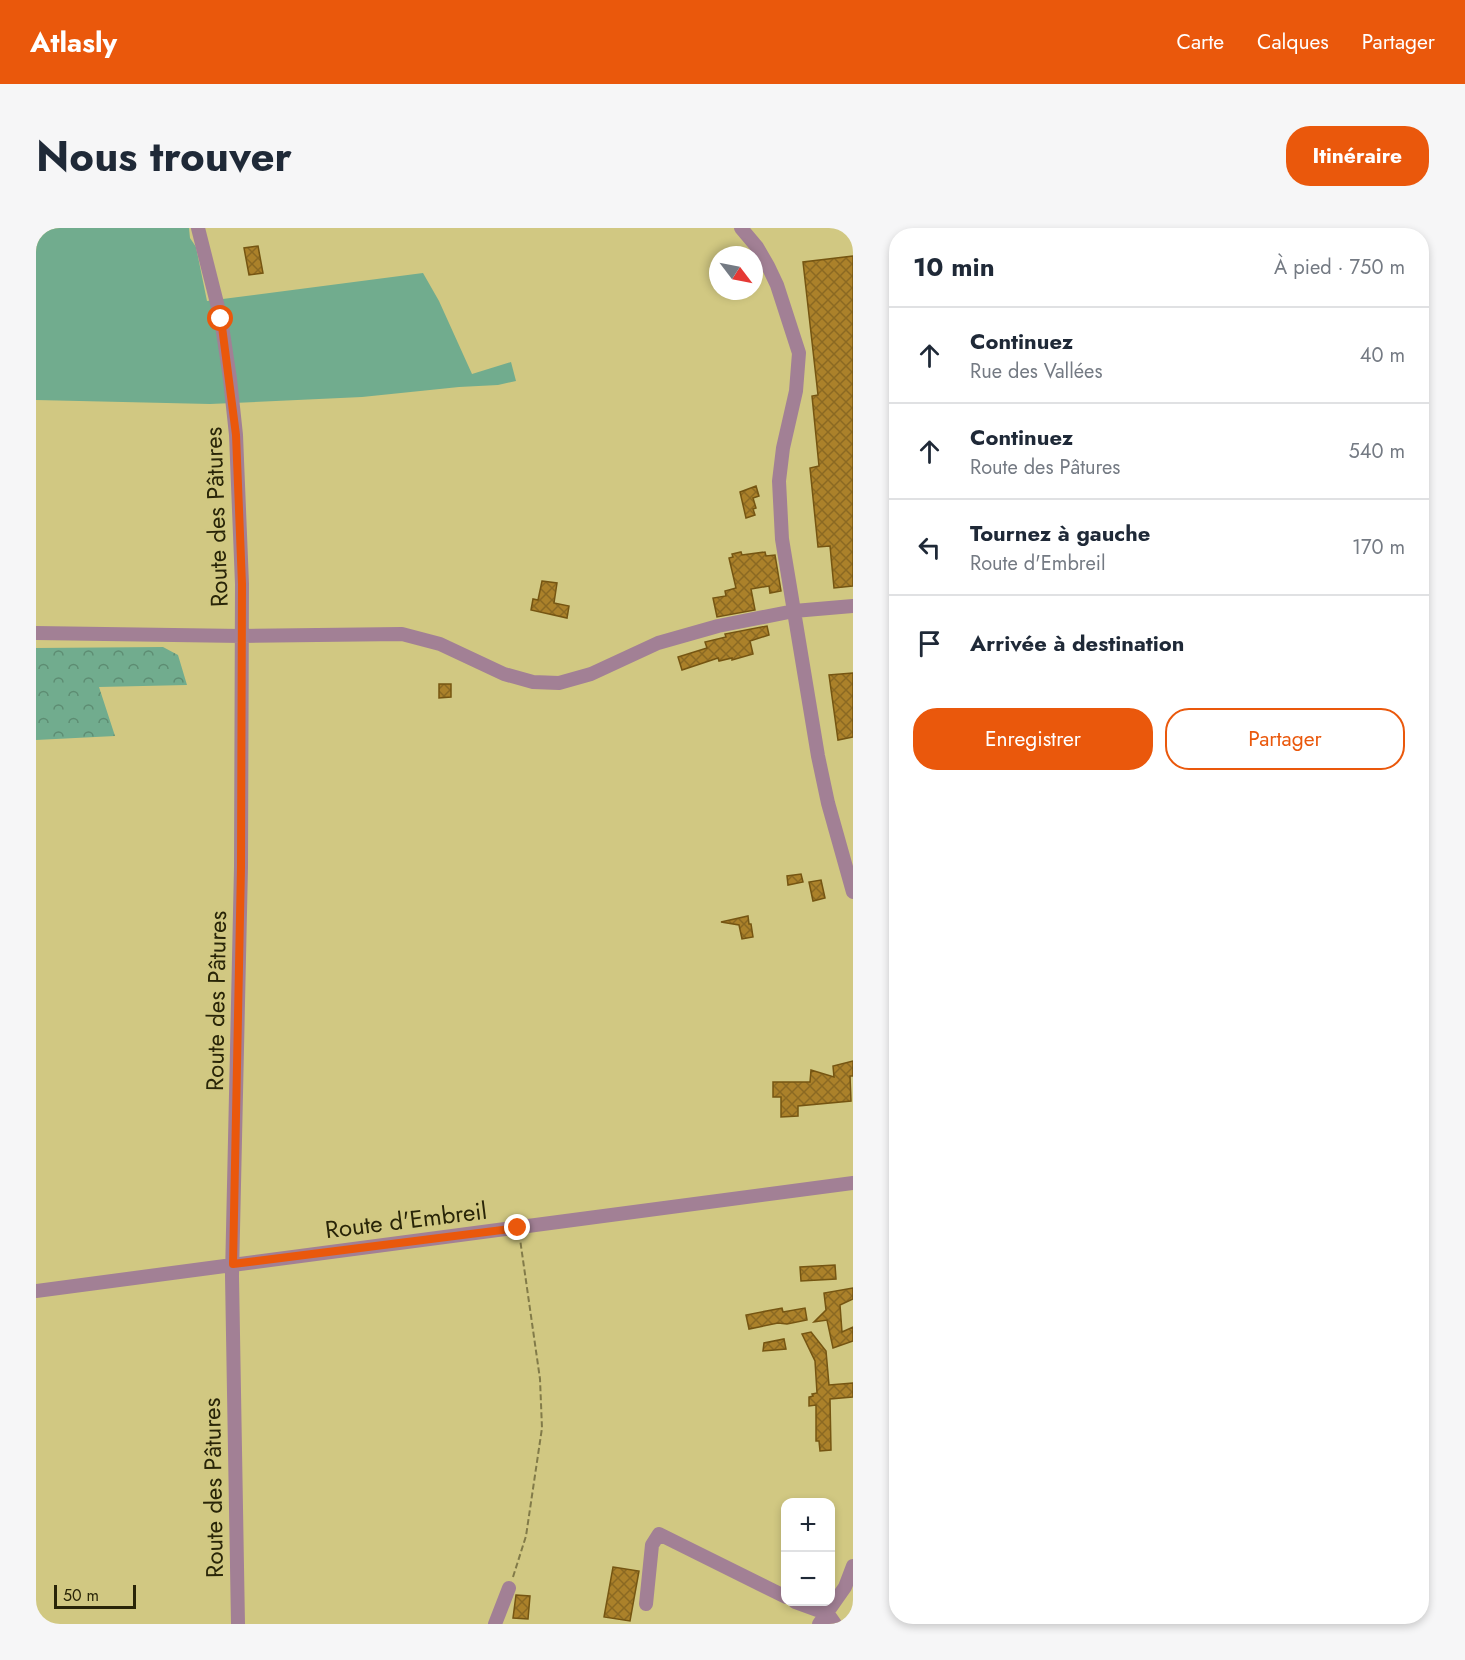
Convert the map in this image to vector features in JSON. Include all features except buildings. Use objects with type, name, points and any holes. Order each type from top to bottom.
[{"type":"street","name":"Route des Pâtures","points":[[198,228],[221,319],[230,379],[237,446],[242,584],[241,867],[233,1264],[238,1624]]},
{"type":"street","points":[[741,228],[757,247],[777,285],[799,353],[796,391],[778,481],[782,539],[828,803],[853,892]]},
{"type":"street","points":[[36,633],[242,636],[402,634],[440,644],[504,674],[533,682],[559,683],[591,674],[668,640],[718,626],[794,611],[853,606]]},
{"type":"street","name":"Route d'Embreil","points":[[36,1291],[853,1183]]},
{"type":"street","points":[[646,1604],[652,1545],[659,1534],[781,1595]]},
{"type":"street","points":[[802,1606],[827,1621],[853,1566]]},
{"type":"street","points":[[495,1624],[509,1588]]},
{"type":"path","points":[[509,1588],[526,1536],[542,1428],[540,1379],[518,1228]]},
{"type":"green space","points":[[36,228],[189,228],[190,238],[196,247],[207,301],[423,273],[439,301],[472,374],[511,362],[516,381],[498,385],[362,397],[210,404],[36,400]]},
{"type":"green space","points":[[163,647],[178,655],[187,685],[99,687],[115,736],[36,740],[36,648]]},
{"type":"route","points":[[221,319],[236,435],[242,584],[241,867],[233,1264],[518,1228]]}]
